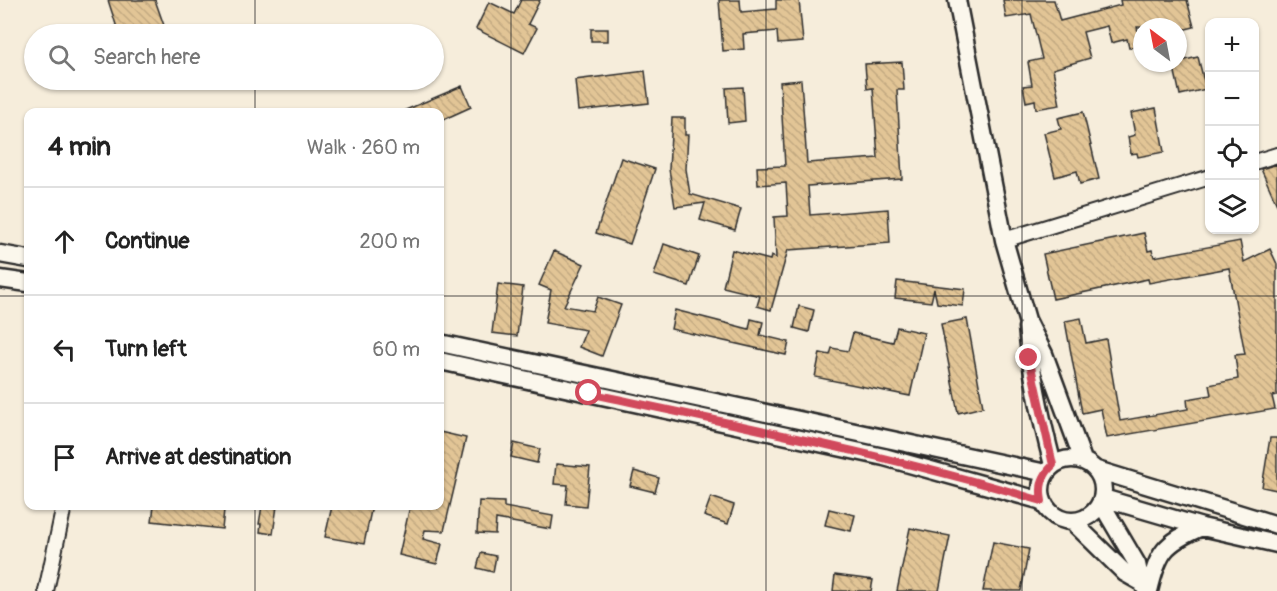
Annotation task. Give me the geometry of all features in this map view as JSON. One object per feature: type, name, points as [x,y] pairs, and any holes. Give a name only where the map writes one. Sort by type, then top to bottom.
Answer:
[{"type":"street","points":[[957,0],[1004,240],[1027,320],[1044,354],[1090,465],[1102,479],[1104,488],[1102,500],[1090,516],[1073,522]]},
{"type":"street","points":[[1259,160],[1277,154]]},
{"type":"street","points":[[1004,240],[1205,178]]},
{"type":"street","points":[[0,254],[24,258]]},
{"type":"street","points":[[0,279],[24,282]]},
{"type":"street","points":[[1027,320],[1029,358],[1049,469],[1041,486],[1042,501]]},
{"type":"street","points":[[444,344],[1049,469],[1071,458],[1277,525]]},
{"type":"street","points":[[444,362],[884,457],[1042,501],[1054,516],[1073,522],[1125,573],[1145,588]]},
{"type":"street","points":[[1102,500],[1202,527],[1277,544]]},
{"type":"street","points":[[1102,500],[1137,564],[1145,588]]},
{"type":"street","points":[[46,591],[63,510]]},
{"type":"street","points":[[1145,588],[1161,553],[1182,535],[1202,527]]},
{"type":"building","points":[[108,0],[155,0],[163,24],[116,24]]},
{"type":"building","points":[[521,0],[540,0],[528,24],[537,28],[524,53],[476,29],[489,2],[514,14]]},
{"type":"building","points":[[719,0],[740,0],[741,12],[776,9],[776,0],[799,0],[803,42],[778,44],[777,31],[743,34],[744,49],[723,51]]},
{"type":"building","points":[[1003,0],[1054,0],[1060,21],[1121,5],[1120,0],[1187,0],[1194,27],[1187,29],[1187,18],[1133,18],[1133,47],[1129,48],[1127,39],[1111,43],[1107,26],[1083,32],[1090,58],[1053,69],[1060,105],[1036,109],[1035,100],[1026,102],[1023,86],[1032,85],[1028,62],[1042,59],[1031,14],[1006,18]]},
{"type":"building","points":[[591,29],[608,29],[608,41],[591,41]]},
{"type":"building","points":[[1198,57],[1205,89],[1180,95],[1175,72],[1187,72],[1187,60]]},
{"type":"building","points":[[902,62],[904,90],[897,90],[902,179],[808,186],[810,215],[888,209],[890,243],[788,250],[771,310],[757,306],[760,296],[723,287],[732,250],[770,260],[771,256],[776,258],[774,217],[788,216],[786,183],[758,185],[757,167],[785,166],[780,82],[801,80],[807,163],[878,158],[873,88],[867,89],[865,64]]},
{"type":"building","points":[[645,71],[649,103],[578,111],[575,80]]},
{"type":"building","points":[[462,86],[471,107],[444,119],[444,108],[410,108]]},
{"type":"building","points":[[743,87],[745,121],[728,123],[726,88]]},
{"type":"building","points":[[1156,108],[1164,152],[1138,157],[1137,153],[1131,154],[1128,137],[1135,135],[1131,113]]},
{"type":"building","points":[[1083,112],[1099,179],[1080,184],[1077,171],[1055,177],[1044,133],[1061,129],[1058,118]]},
{"type":"building","points":[[672,118],[685,118],[685,135],[688,135],[686,169],[690,194],[741,209],[735,230],[700,220],[705,203],[675,207],[669,169]]},
{"type":"building","points":[[621,158],[655,169],[630,244],[596,233]]},
{"type":"building","points":[[1277,164],[1277,205],[1261,169]]},
{"type":"building","points":[[1144,233],[1148,251],[1152,250],[1154,257],[1240,241],[1244,262],[1270,249],[1277,264],[1277,395],[1272,396],[1275,409],[1107,438],[1101,409],[1082,413],[1065,321],[1081,318],[1086,343],[1106,339],[1120,421],[1188,409],[1187,399],[1211,395],[1209,385],[1238,379],[1235,355],[1245,354],[1229,268],[1149,283],[1148,279],[1053,299],[1043,254]]},
{"type":"building","points":[[664,244],[699,256],[689,286],[654,275]]},
{"type":"building","points":[[554,251],[584,264],[564,306],[593,311],[598,297],[621,305],[602,356],[579,347],[586,330],[545,323],[551,290],[539,285]]},
{"type":"building","points":[[897,281],[965,289],[963,306],[937,303],[934,289],[931,302],[895,298]]},
{"type":"building","points":[[498,284],[523,287],[517,336],[492,333]]},
{"type":"building","points":[[799,306],[814,310],[809,332],[794,328]]},
{"type":"building","points":[[675,310],[749,329],[751,319],[763,322],[760,335],[789,342],[786,355],[671,329]]},
{"type":"building","points":[[967,319],[983,407],[958,413],[941,324]]},
{"type":"building","points":[[897,327],[924,333],[910,396],[815,377],[820,353],[830,355],[832,348],[848,351],[853,333],[893,342]]},
{"type":"building","points":[[444,433],[466,438],[444,531],[425,530],[423,539],[442,544],[437,564],[399,555],[409,510],[444,510]]},
{"type":"building","points":[[1270,438],[1277,438],[1277,490],[1262,487]]},
{"type":"building","points":[[514,443],[540,449],[537,463],[511,457]]},
{"type":"building","points":[[556,464],[590,467],[586,506],[566,504],[568,485],[554,484]]},
{"type":"building","points":[[634,471],[659,478],[655,492],[630,486]]},
{"type":"building","points":[[711,497],[734,505],[728,524],[704,516]]},
{"type":"building","points":[[479,501],[504,502],[504,507],[553,516],[551,529],[496,519],[495,534],[477,533]]},
{"type":"building","points":[[829,509],[855,515],[851,531],[825,525]]},
{"type":"building","points":[[153,510],[224,510],[222,529],[152,521]]},
{"type":"building","points":[[261,510],[276,510],[273,534],[260,532],[261,524],[259,524]]},
{"type":"building","points":[[331,510],[371,510],[364,544],[325,537]]},
{"type":"building","points":[[910,528],[950,536],[939,591],[897,591]]},
{"type":"building","points":[[993,542],[1029,549],[1021,591],[983,591]]},
{"type":"building","points":[[481,553],[496,556],[493,572],[477,568]]},
{"type":"building","points":[[835,575],[873,580],[871,591],[833,591]]},
{"type":"route","points":[[589,393],[884,457],[1042,501],[1042,479],[1053,465],[1029,358]]}]
